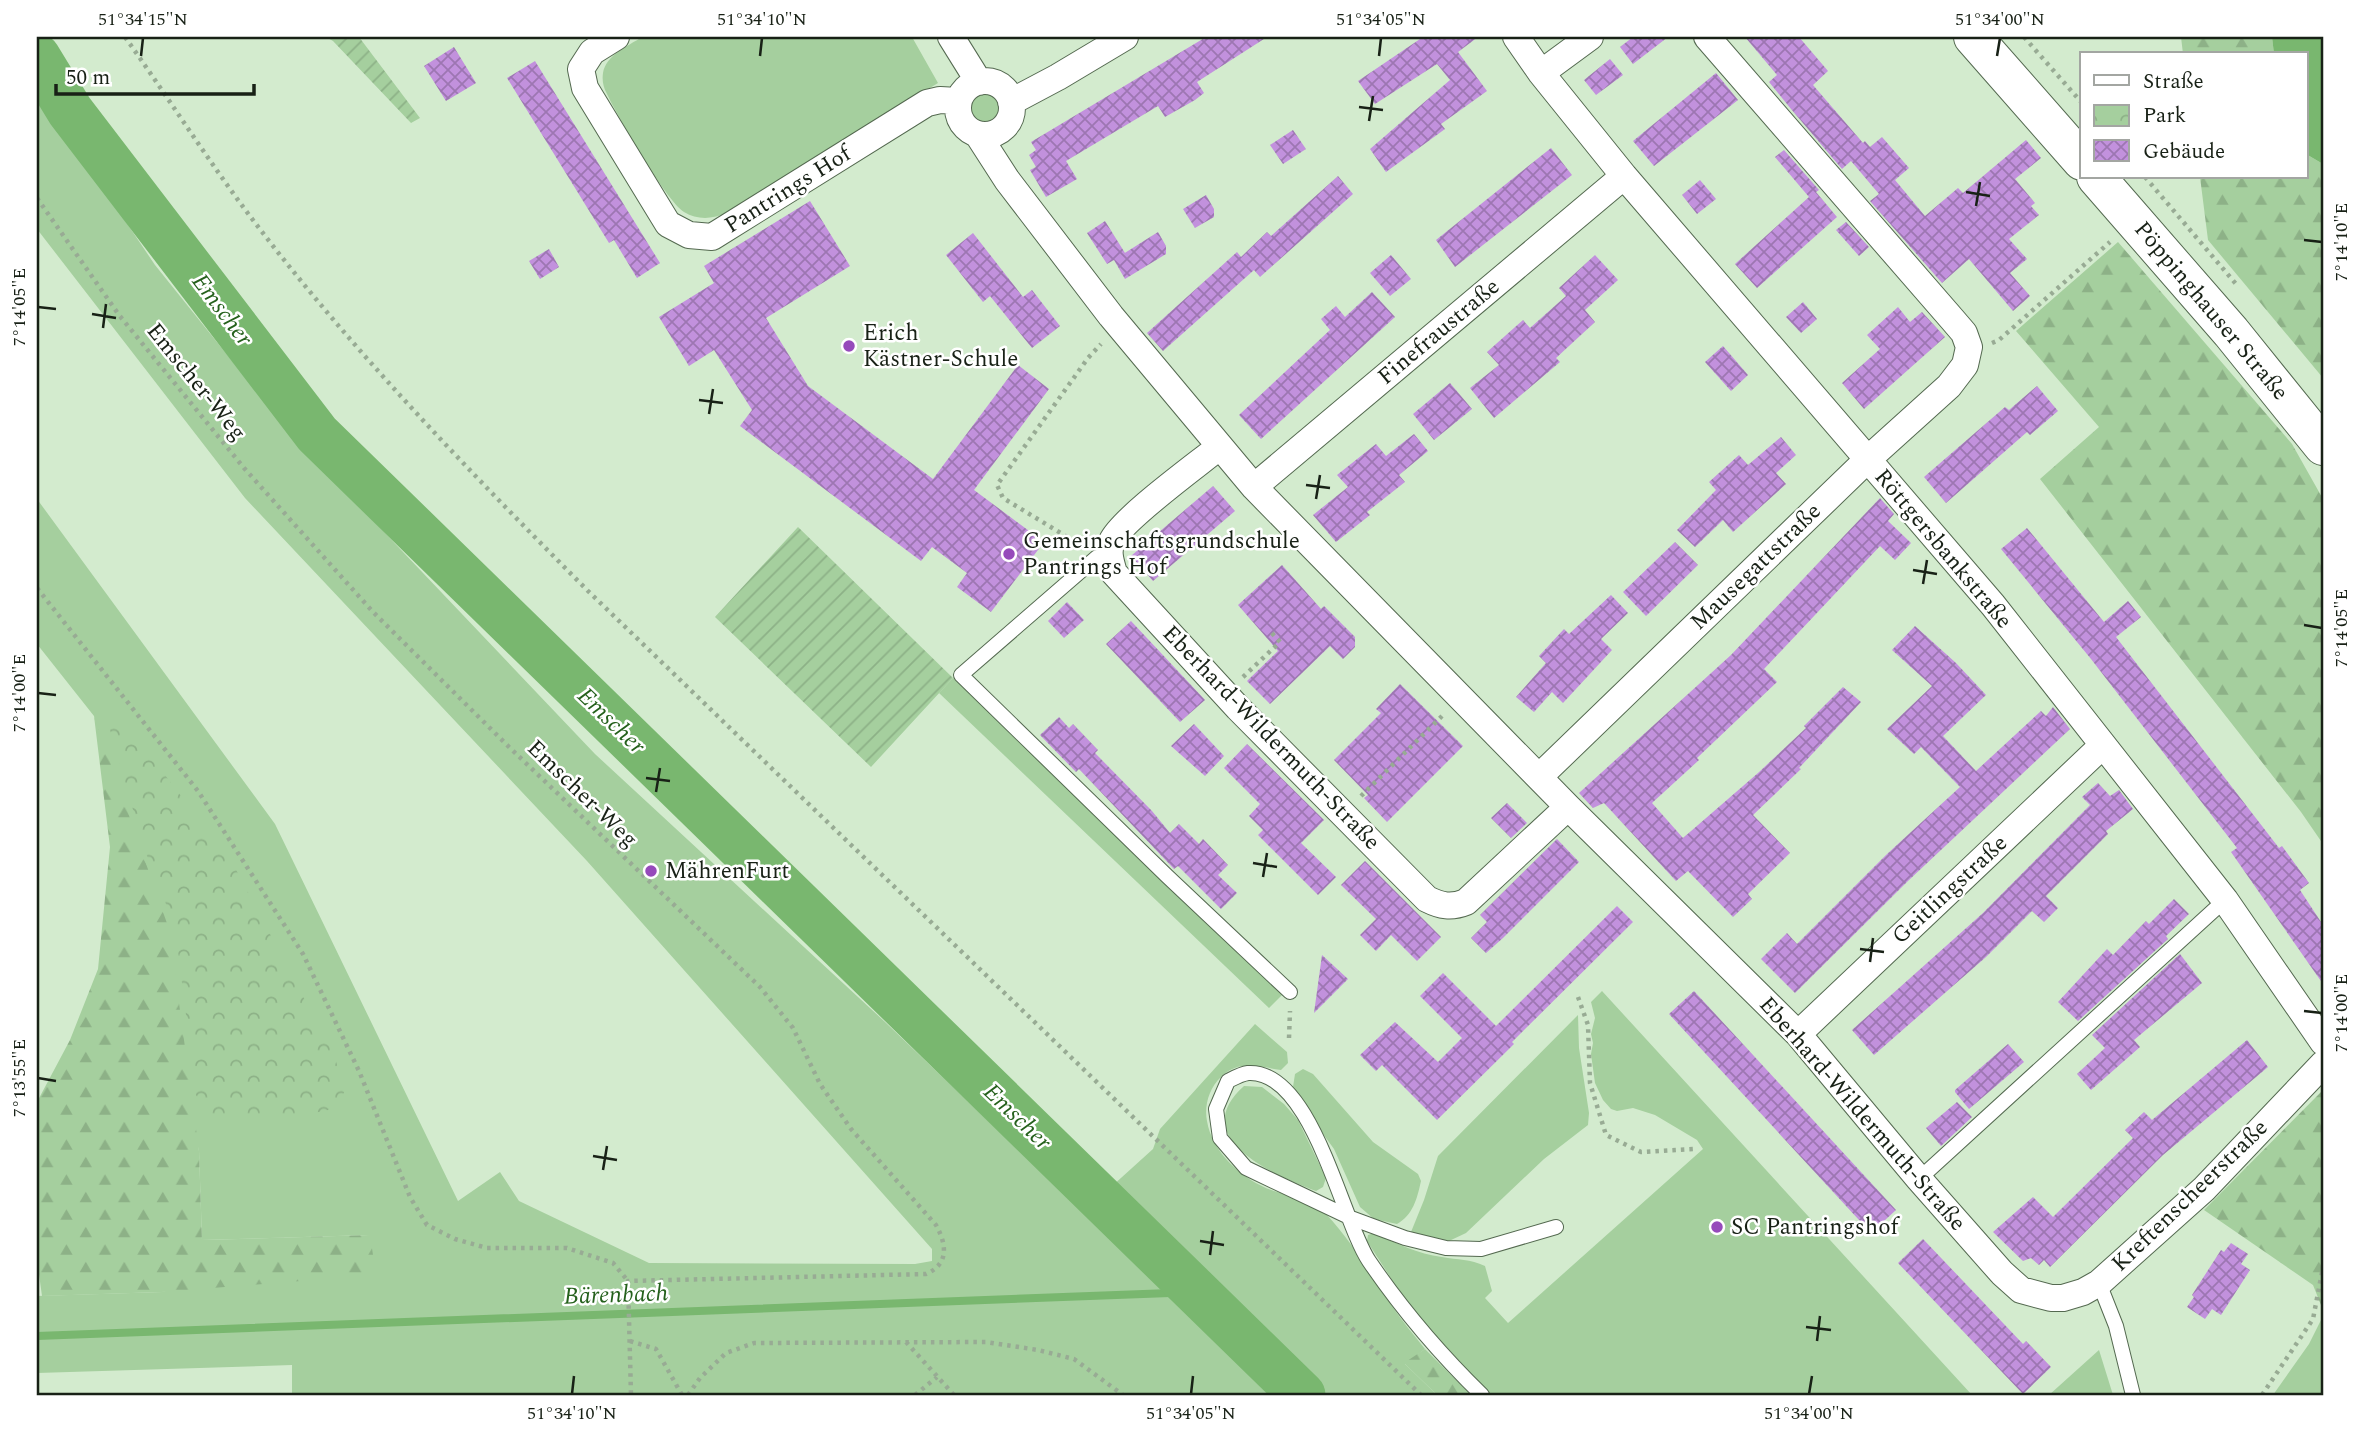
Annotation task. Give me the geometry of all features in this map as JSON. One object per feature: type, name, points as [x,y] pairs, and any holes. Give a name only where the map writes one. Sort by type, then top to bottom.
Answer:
[{"type":"main road","points":[[1973,37],[2080,159]]},
{"type":"main road","name":"Pöppinghauser Straße","points":[[2097,178],[2231,332],[2323,446]]},
{"type":"street","name":"Pantrings Hof","points":[[616,37],[592,52],[581,69],[585,88],[668,224],[689,235],[712,237],[927,103],[940,100],[958,102]]},
{"type":"street","points":[[951,37],[979,82]]},
{"type":"street","points":[[1011,102],[1125,37]]},
{"type":"street","name":"Röttgersbankstraße","points":[[1516,37],[1541,73],[1624,176],[1993,605],[2225,900],[2323,1042]]},
{"type":"street","points":[[1541,73],[1590,37]]},
{"type":"street","points":[[1707,37],[1952,318],[1964,333],[1969,347],[1968,355]]},
{"type":"street","points":[[989,81],[999,85],[1007,92],[1011,102],[1011,116],[1004,128],[992,134],[978,135],[966,128],[959,116],[958,102],[966,89],[979,82],[989,81]]},
{"type":"street","name":"Eberhard-Wildermuth-Straße","points":[[978,135],[1007,180],[1111,316],[1254,487],[1568,807],[1798,1034],[1919,1179],[2002,1273],[2021,1290],[2040,1296]]},
{"type":"street","name":"Finefraustraße","points":[[1254,487],[1624,176]]},
{"type":"street","name":"Mausegattstraße","points":[[1539,777],[1867,460],[1949,386],[1965,365],[1968,355]]},
{"type":"street","points":[[1109,557],[1112,541],[1125,525],[1219,447]]},
{"type":"street","name":"Eberhard-Wildermuth-Straße","points":[[1109,557],[1114,573],[1225,694],[1427,899],[1447,906],[1466,902],[1568,807]]},
{"type":"street","name":"Geitlingstraße","points":[[1798,1034],[2102,746]]},
{"type":"street","name":"Kreftenscheerstraße","points":[[2040,1296],[2063,1298],[2083,1292],[2099,1283],[2204,1189],[2323,1064]]},
{"type":"lane","points":[[1109,557],[1097,557],[961,675],[1290,992]]},
{"type":"lane","points":[[1919,1179],[2225,900]]},
{"type":"lane","points":[[1482,1395],[1412,1316],[1367,1259],[1350,1218],[1323,1151],[1290,1093],[1264,1075],[1246,1073],[1228,1081],[1216,1110],[1220,1138],[1246,1168],[1350,1218],[1405,1238],[1446,1248],[1481,1249],[1556,1227]]},
{"type":"lane","points":[[2099,1283],[2116,1326],[2133,1395]]},
{"type":"path","points":[[125,37],[259,228],[380,373],[460,461],[588,591],[1421,1395]]},
{"type":"path","points":[[2024,37],[2080,101]]},
{"type":"path","name":"Emscher-Weg","points":[[37,198],[119,315],[244,468],[373,612],[509,747],[760,987],[793,1028],[820,1084],[851,1129],[936,1225],[945,1245],[942,1262],[926,1275],[628,1281]]},
{"type":"path","points":[[1968,355],[1999,340],[2134,221]]},
{"type":"path","points":[[1073,539],[1003,498],[997,485],[1088,358]]},
{"type":"path","points":[[37,589],[198,791],[303,954],[359,1071],[410,1197],[427,1225],[455,1239],[487,1248],[567,1248],[612,1263],[628,1281],[631,1395]]},
{"type":"path","points":[[1225,694],[1280,642],[1271,632]]},
{"type":"path","points":[[1343,814],[1461,697]]},
{"type":"path","points":[[1289,1038],[1290,992]]},
{"type":"path","points":[[1578,997],[1588,1025],[1590,1083],[1606,1135],[1640,1152],[1693,1149]]},
{"type":"path","points":[[2262,1395],[2313,1319],[2323,1268]]},
{"type":"path","points":[[630,1341],[656,1349],[682,1395]]},
{"type":"path","points":[[906,1342],[954,1395]]},
{"type":"path","points":[[688,1395],[700,1378],[726,1353],[754,1343],[906,1342],[986,1342],[1038,1350],[1074,1359],[1123,1395]]},
{"type":"path","points":[[915,1395],[937,1377]]},
{"type":"green space","points":[[326,37],[359,37],[420,118],[411,123],[333,41]]},
{"type":"green space","points":[[642,37],[912,37],[938,83],[725,214],[709,218],[699,217],[684,212],[665,191],[631,138],[604,86],[603,73],[608,61]]},
{"type":"green space","points":[[2181,37],[2272,37],[2274,52],[2183,52]]},
{"type":"green space","points":[[37,90],[155,265],[289,432],[595,754],[884,1021],[1156,1282],[1269,1395],[292,1395],[292,1365],[37,1373],[37,1296],[162,1292],[370,1235],[202,1240],[199,1151],[94,716],[37,644],[37,499],[275,824],[458,1201],[500,1172],[519,1201],[649,1263],[915,1264],[932,1261],[932,1249],[587,861],[245,498],[37,229]]},
{"type":"green space","points":[[985,92],[996,97],[1001,108],[996,119],[985,124],[974,119],[969,108],[974,97]]},
{"type":"green space","points":[[2308,155],[2323,164],[2323,378],[2208,240],[2200,178],[2308,178]]},
{"type":"green space","points":[[2118,242],[2292,444],[2323,499],[2323,844],[2301,812],[2040,479],[2099,427],[2016,331]]},
{"type":"green space","points":[[798,527],[953,678],[871,767],[715,617]]},
{"type":"green space","points":[[953,678],[1283,994],[1269,1008],[939,693]]},
{"type":"green space","points":[[102,702],[165,775],[233,864],[335,1057],[344,1093],[328,1110],[281,1120],[211,1118],[196,1095],[175,927],[144,848]]},
{"type":"green space","points":[[94,716],[169,929],[199,1151],[202,1240],[370,1235],[376,1275],[162,1292],[42,1296],[37,1260],[37,1102],[70,1040],[98,969],[110,847]]},
{"type":"green space","name":"SC Pantringshof","points":[[1602,991],[1972,1395],[1491,1395],[1410,1308],[1367,1241],[1368,1235],[1374,1233],[1433,1256],[1485,1266],[1492,1291],[1485,1298],[1508,1323],[1703,1149],[1697,1140],[1655,1115],[1633,1108],[1617,1111],[1611,1109],[1603,1100],[1595,1083],[1591,1054],[1591,1034],[1595,1018],[1591,1002]]},
{"type":"green space","points":[[1578,1015],[1588,1125],[1544,1159],[1466,1233],[1449,1241],[1411,1232],[1438,1156]]},
{"type":"green space","points":[[1255,1024],[1287,1052],[1288,1063],[1281,1070],[1242,1066],[1228,1071],[1217,1081],[1208,1098],[1206,1109],[1210,1133],[1215,1144],[1231,1164],[1252,1180],[1274,1191],[1309,1202],[1327,1215],[1425,1349],[1405,1364],[1437,1395],[1326,1395],[1111,1187],[1153,1149],[1160,1129]]},
{"type":"green space","points":[[1303,1069],[1313,1074],[1373,1142],[1418,1174],[1421,1181],[1414,1206],[1397,1224],[1374,1219],[1360,1207],[1334,1149],[1305,1109],[1293,1087],[1295,1074]]},
{"type":"green space","points":[[1244,1086],[1262,1087],[1284,1104],[1298,1120],[1326,1178],[1323,1187],[1316,1191],[1260,1165],[1230,1138],[1225,1123],[1229,1105]]},
{"type":"green space","points":[[2323,1090],[2323,1310],[2313,1285],[2204,1210]]},
{"type":"green space","points":[[2323,1316],[2323,1395],[2273,1395],[2309,1344]]},
{"type":"green space","points":[[1425,1349],[1471,1395],[1437,1395],[1404,1363]]},
{"type":"green space","points":[[2099,1350],[2113,1395],[2049,1395]]},
{"type":"shaded area","points":[[2272,37],[2323,37],[2323,164],[2308,155],[2308,52],[2274,52]]},
{"type":"building","points":[[1206,37],[1267,37],[1197,82],[1204,93],[1195,100],[1165,117],[1158,106],[1066,161],[1077,179],[1046,197],[1030,170],[1036,167],[1029,155],[1036,150],[1031,142]]},
{"type":"building","points":[[1423,37],[1478,37],[1458,52],[1487,91],[1441,124],[1445,129],[1386,172],[1370,149],[1450,80],[1437,64],[1375,104],[1358,81]]},
{"type":"building","points":[[1633,37],[1668,37],[1633,64],[1620,47]]},
{"type":"building","points":[[1745,37],[1799,37],[1828,71],[1813,85],[1863,143],[1865,141],[1870,147],[1882,137],[1909,168],[1895,180],[1925,216],[1958,188],[1963,193],[2026,140],[2041,158],[2015,179],[2035,203],[2031,206],[2039,215],[2009,239],[2027,259],[2010,273],[2030,296],[2013,311],[1969,259],[1942,283],[1870,201],[1879,194],[1851,161],[1842,169],[1769,82],[1777,75]]},
{"type":"building","points":[[454,47],[476,83],[446,101],[424,66]]},
{"type":"building","points":[[1610,59],[1623,75],[1596,95],[1584,80]]},
{"type":"building","points":[[535,61],[660,263],[637,278],[614,240],[609,243],[507,78]]},
{"type":"building","points":[[1716,73],[1738,100],[1654,166],[1633,141]]},
{"type":"building","points":[[1293,130],[1306,149],[1283,164],[1270,145]]},
{"type":"building","points":[[1551,148],[1572,175],[1455,267],[1436,240]]},
{"type":"building","points":[[1784,150],[1819,190],[1816,192],[1837,217],[1757,288],[1735,264],[1809,197],[1775,157]]},
{"type":"building","points":[[1338,176],[1353,194],[1260,277],[1254,270],[1163,351],[1147,333],[1237,252],[1241,257],[1267,232],[1271,236]]},
{"type":"building","points":[[1700,180],[1716,199],[1697,214],[1682,195]]},
{"type":"building","points":[[1206,195],[1214,209],[1214,217],[1195,228],[1183,209]]},
{"type":"building","points":[[810,201],[850,266],[766,318],[808,386],[933,479],[1018,365],[1049,389],[974,490],[1044,542],[991,612],[957,587],[967,573],[932,547],[921,561],[740,426],[752,410],[714,350],[689,366],[659,317],[714,283],[704,266]]},
{"type":"building","points":[[1105,221],[1125,253],[1158,232],[1166,246],[1166,254],[1125,279],[1114,260],[1107,264],[1087,233]]},
{"type":"building","points":[[1846,222],[1869,247],[1859,256],[1836,230]]},
{"type":"building","points":[[973,233],[1023,297],[1032,290],[1060,326],[1032,348],[990,296],[983,302],[946,255]]},
{"type":"building","points":[[549,249],[559,267],[540,279],[529,261]]},
{"type":"building","points":[[1391,255],[1411,279],[1390,296],[1370,273]]},
{"type":"building","points":[[1595,255],[1618,280],[1585,310],[1595,322],[1556,358],[1560,362],[1494,418],[1470,388],[1499,365],[1487,352],[1523,320],[1530,328],[1566,296],[1559,288]]},
{"type":"building","points":[[1372,292],[1395,317],[1261,439],[1239,415],[1330,330],[1321,319],[1336,306],[1345,317]]},
{"type":"building","points":[[1803,302],[1817,319],[1801,333],[1786,317]]},
{"type":"building","points":[[1898,307],[1910,322],[1922,312],[1945,337],[1864,409],[1842,383],[1880,349],[1867,335]]},
{"type":"building","points":[[1723,346],[1748,375],[1731,391],[1705,362]]},
{"type":"building","points":[[1450,383],[1472,409],[1434,440],[1413,414]]},
{"type":"building","points":[[2037,386],[2058,411],[2030,435],[2027,432],[1946,503],[1924,477],[2005,407],[2009,410]]},
{"type":"building","points":[[1414,434],[1428,451],[1399,475],[1405,482],[1367,512],[1370,515],[1336,542],[1313,515],[1348,487],[1337,475],[1376,444],[1386,456]]},
{"type":"building","points":[[1781,437],[1796,455],[1776,473],[1786,484],[1733,532],[1723,520],[1695,547],[1677,530],[1716,490],[1709,482],[1739,455],[1748,465]]},
{"type":"building","points":[[1213,486],[1235,511],[1153,581],[1131,556]]},
{"type":"building","points":[[1880,498],[1894,514],[1888,521],[1911,543],[1895,560],[1880,546],[1764,669],[1777,682],[1652,803],[1683,838],[1806,728],[1804,726],[1843,687],[1861,702],[1799,768],[1801,769],[1753,815],[1790,853],[1748,894],[1752,899],[1733,917],[1688,871],[1676,881],[1604,803],[1593,808],[1579,793],[1731,655]]},
{"type":"building","points":[[2027,528],[2104,622],[2128,601],[2141,617],[2116,637],[2309,883],[2300,890],[2323,925],[2323,984],[2231,852],[2237,848],[2091,659],[2001,549]]},
{"type":"building","points":[[1675,542],[1698,565],[1646,616],[1623,592]]},
{"type":"building","points":[[1282,565],[1321,609],[1324,606],[1355,637],[1355,647],[1343,659],[1330,646],[1270,704],[1247,681],[1278,651],[1238,605]]},
{"type":"building","points":[[1611,595],[1628,613],[1601,639],[1612,650],[1563,703],[1552,692],[1534,712],[1516,697],[1546,663],[1539,656],[1564,629],[1569,634]]},
{"type":"building","points":[[1067,602],[1084,620],[1064,638],[1048,621]]},
{"type":"building","points":[[1131,621],[1205,700],[1180,722],[1106,644]]},
{"type":"building","points":[[1915,626],[1986,695],[1943,736],[1976,771],[2041,711],[2046,716],[2053,707],[2070,729],[1909,880],[1795,993],[1761,959],[1787,933],[1797,944],[1886,855],[1960,787],[1921,747],[1914,754],[1887,729],[1932,686],[1892,650]]},
{"type":"building","points":[[1400,684],[1463,746],[1387,822],[1364,798],[1368,795],[1334,760],[1381,713],[1376,709]]},
{"type":"building","points":[[1059,717],[1069,728],[1073,724],[1098,750],[1095,753],[1170,833],[1179,824],[1199,844],[1203,839],[1228,865],[1218,875],[1237,893],[1221,909],[1178,866],[1174,869],[1079,769],[1076,772],[1040,735]]},
{"type":"building","points":[[1194,724],[1224,756],[1205,776],[1171,746]]},
{"type":"building","points":[[1247,744],[1324,820],[1301,843],[1336,877],[1318,895],[1258,835],[1263,830],[1249,816],[1260,804],[1224,768]]},
{"type":"building","points":[[2098,783],[2110,796],[2119,790],[2133,809],[2106,831],[2108,834],[2046,896],[2058,908],[2044,922],[2032,911],[1986,957],[1874,1055],[1852,1030],[1983,913],[2090,805],[2082,797]]},
{"type":"building","points":[[1507,803],[1527,823],[1511,838],[1491,818]]},
{"type":"building","points":[[1557,839],[1579,862],[1486,953],[1471,938],[1487,922],[1480,915]]},
{"type":"building","points":[[1365,861],[1441,937],[1417,961],[1391,935],[1376,951],[1360,935],[1376,919],[1341,885]]},
{"type":"building","points":[[2174,899],[2189,914],[2166,936],[2168,939],[2078,1021],[2058,1002],[2107,949],[2113,955],[2146,921],[2149,924]]},
{"type":"building","points":[[1617,906],[1633,922],[1437,1120],[1382,1065],[1376,1071],[1360,1055],[1395,1022],[1438,1062],[1462,1038],[1420,996],[1443,973],[1496,1026]]},
{"type":"building","points":[[2180,954],[2202,983],[2134,1040],[2140,1047],[2091,1090],[2077,1074],[2105,1048],[2092,1035]]},
{"type":"building","points":[[1322,955],[1348,979],[1314,1013]]},
{"type":"building","points":[[1694,991],[1896,1210],[1871,1233],[1669,1014]]},
{"type":"building","points":[[2247,1040],[2268,1067],[2163,1155],[2050,1267],[2044,1260],[2039,1265],[2031,1258],[2023,1261],[1993,1232],[2033,1197],[2053,1217],[2133,1138],[2125,1130],[2144,1112],[2152,1120]]},
{"type":"building","points":[[2008,1044],[2024,1062],[1969,1109],[1955,1090]]},
{"type":"building","points":[[1957,1102],[1972,1117],[1941,1146],[1926,1128]]},
{"type":"building","points":[[1923,1239],[2023,1344],[2026,1341],[2051,1367],[2023,1394],[1898,1263]]},
{"type":"building","points":[[2231,1243],[2248,1254],[2241,1264],[2250,1270],[2221,1315],[2212,1309],[2205,1319],[2187,1307],[2221,1250],[2224,1252]]},
{"type":"waterway","name":"Emscher","points":[[37,57],[70,111],[317,434],[1302,1395]]},
{"type":"waterway","name":"Bärenbach","points":[[37,1336],[1197,1292]]},
{"type":"place","name":"Erich Kästner-Schule","points":[[849,346]]},
{"type":"place","name":"Gemeinschaftsgrundschule Pantrings Hof","points":[[1009,554]]},
{"type":"place","name":"MährenFurt","points":[[651,871]]},
{"type":"place","name":"SC Pantringshof","points":[[1717,1227]]}]
